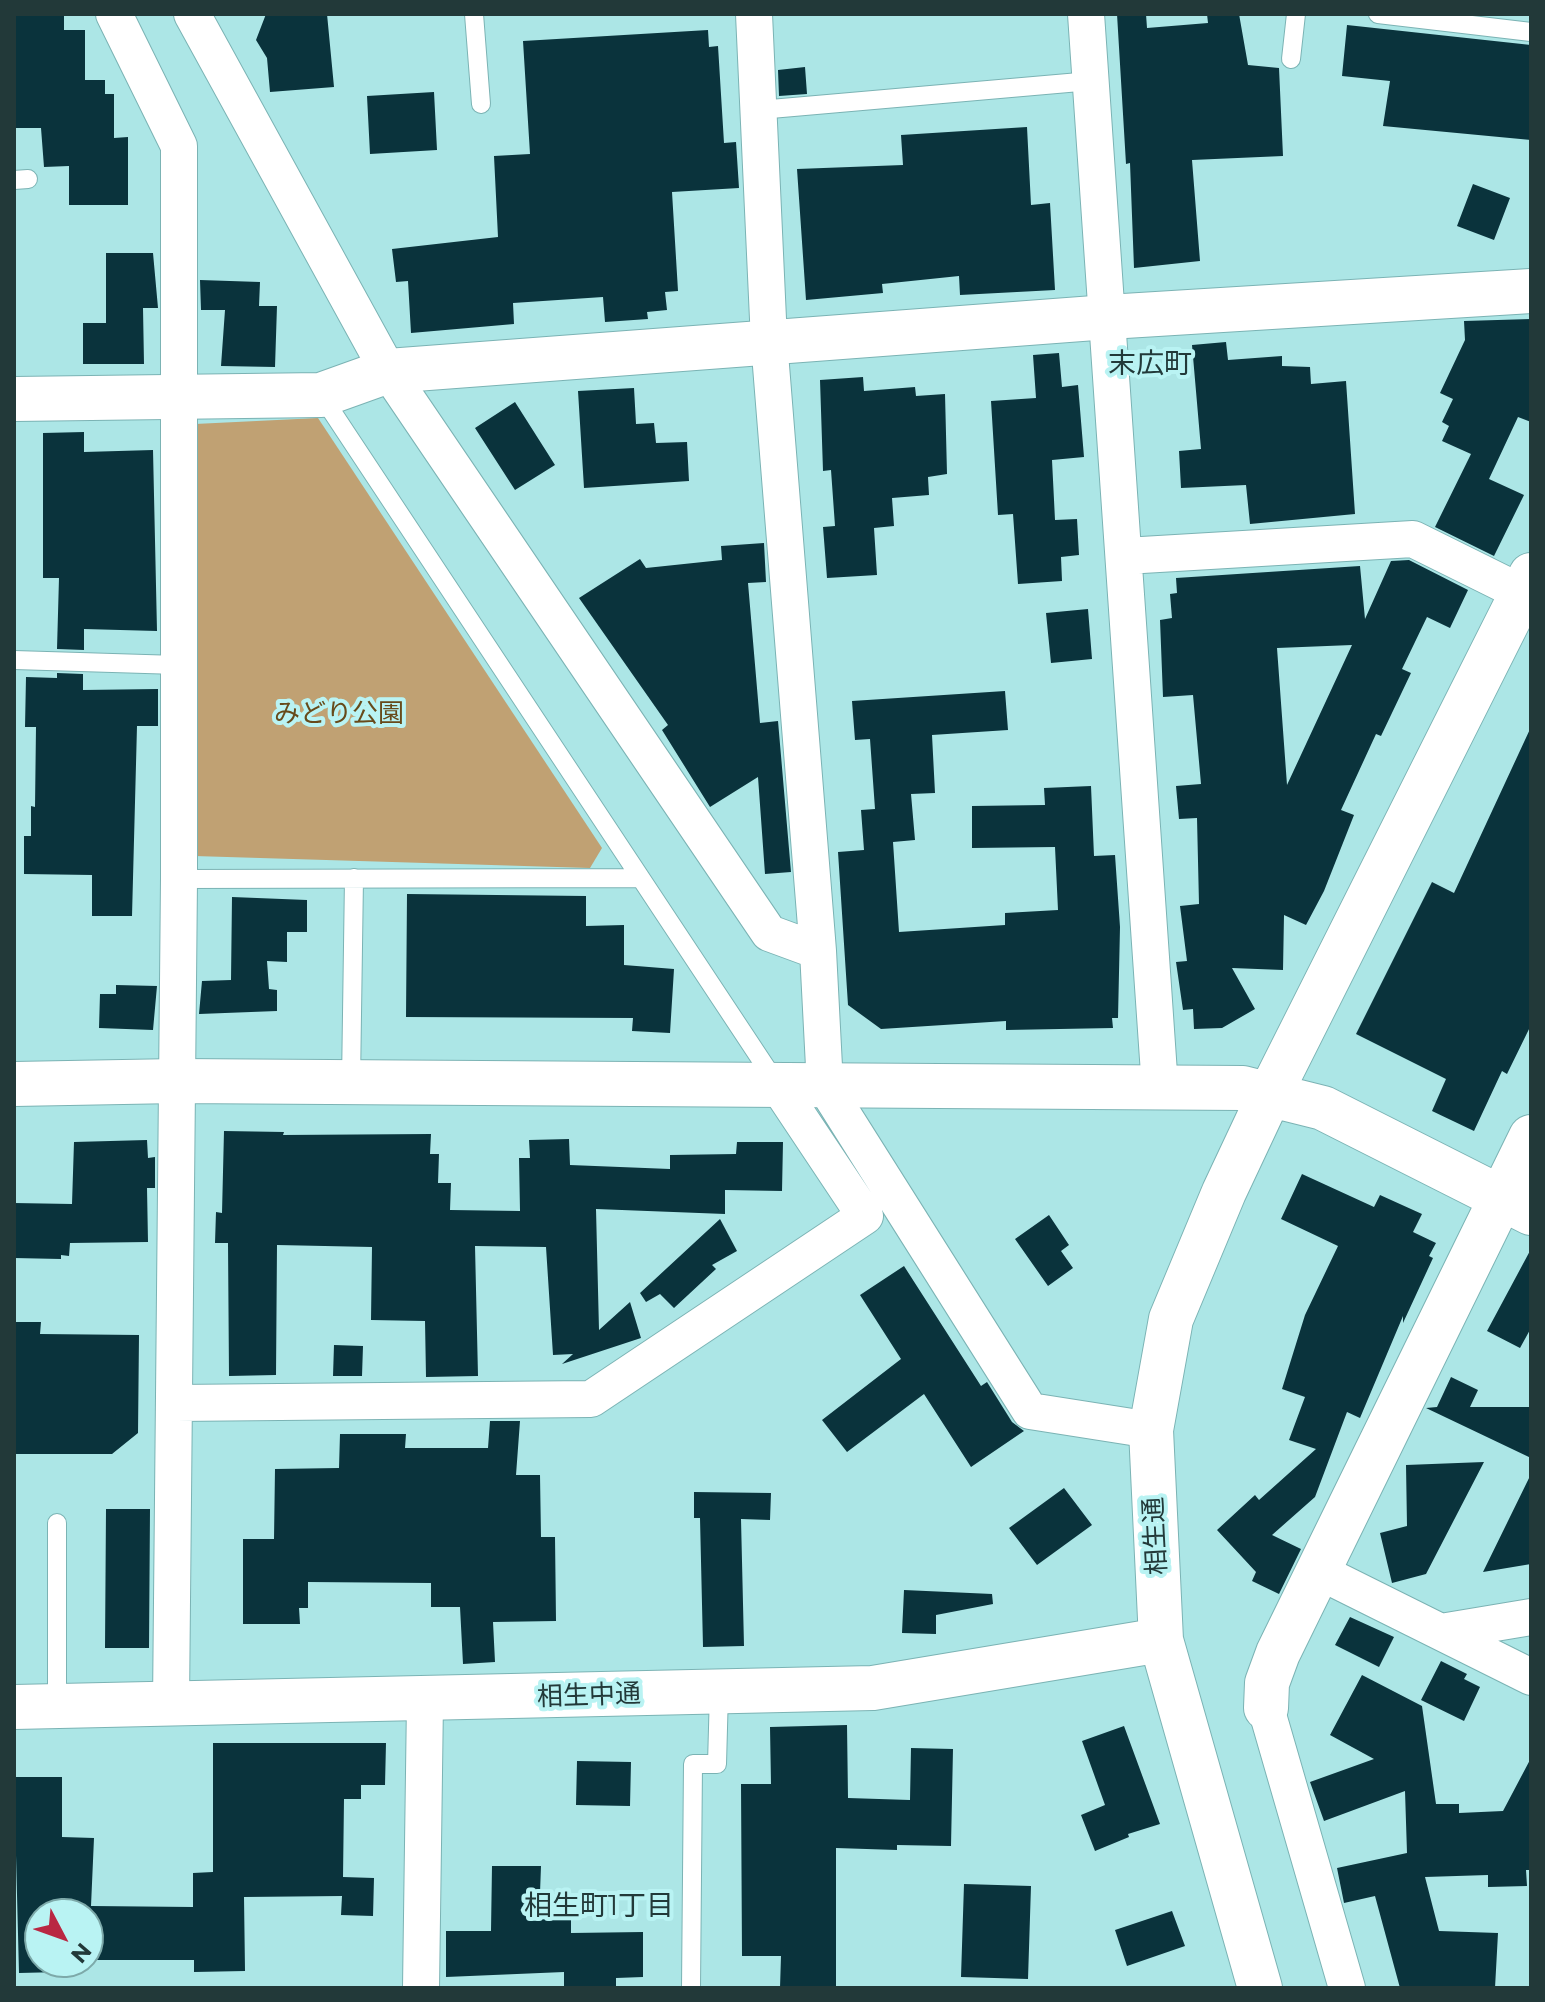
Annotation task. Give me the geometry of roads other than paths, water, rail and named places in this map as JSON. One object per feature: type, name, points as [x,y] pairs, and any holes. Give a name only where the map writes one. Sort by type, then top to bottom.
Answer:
[{"type":"street","points":[[114,14],[179,146],[179,879],[171,1704]]},
{"type":"street","points":[[192,14],[388,371],[769,933],[818,951]]},
{"type":"street","points":[[754,14],[769,341],[818,951],[825,1086],[1030,1411],[1151,1430]]},
{"type":"street","points":[[1086,14],[1160,1088]]},
{"type":"street","points":[[14,399],[178,394],[277,398],[321,395],[388,371],[1108,317],[1531,291]]},
{"type":"street","points":[[1125,556],[1413,539],[1527,584]]},
{"type":"street","name":"相生通","points":[[1260,1988],[1161,1640],[1151,1430],[1171,1319],[1224,1192],[1271,1092],[1527,584]]},
{"type":"street","points":[[14,1084],[177,1081],[1243,1088],[1271,1092],[1323,1108],[1516,1205]]},
{"type":"street","points":[[176,1403],[591,1399],[865,1216],[779,1087]]},
{"type":"street","points":[[1347,1988],[1266,1708],[1267,1683],[1318,1571],[1516,1205],[1531,1137]]},
{"type":"street","points":[[1318,1571],[1531,1677]]},
{"type":"street","points":[[1441,1632],[1531,1617]]},
{"type":"street","name":"相生中通","points":[[14,1707],[425,1701],[873,1688],[1161,1640]]},
{"type":"street","points":[[421,1988],[425,1701]]},
{"type":"lane","points":[[474,14],[481,104]]},
{"type":"lane","points":[[1291,59],[1296,14]]},
{"type":"lane","points":[[1378,14],[1531,32]]},
{"type":"lane","points":[[759,110],[1091,81]]},
{"type":"lane","points":[[321,395],[779,1087]]},
{"type":"lane","points":[[14,660],[178,665]]},
{"type":"lane","points":[[351,1082],[354,878]]},
{"type":"lane","points":[[179,879],[639,878]]},
{"type":"lane","points":[[57,1523],[57,1706]]},
{"type":"lane","points":[[691,1988],[693,1764],[717,1764],[719,1692]]},
{"type":"district","name":"末広町","points":[[1150,365]]},
{"type":"district","name":"相生町1丁目","points":[[599,1907]]},
{"type":"park label","name":"みどり公園","points":[[339,714]]}]
